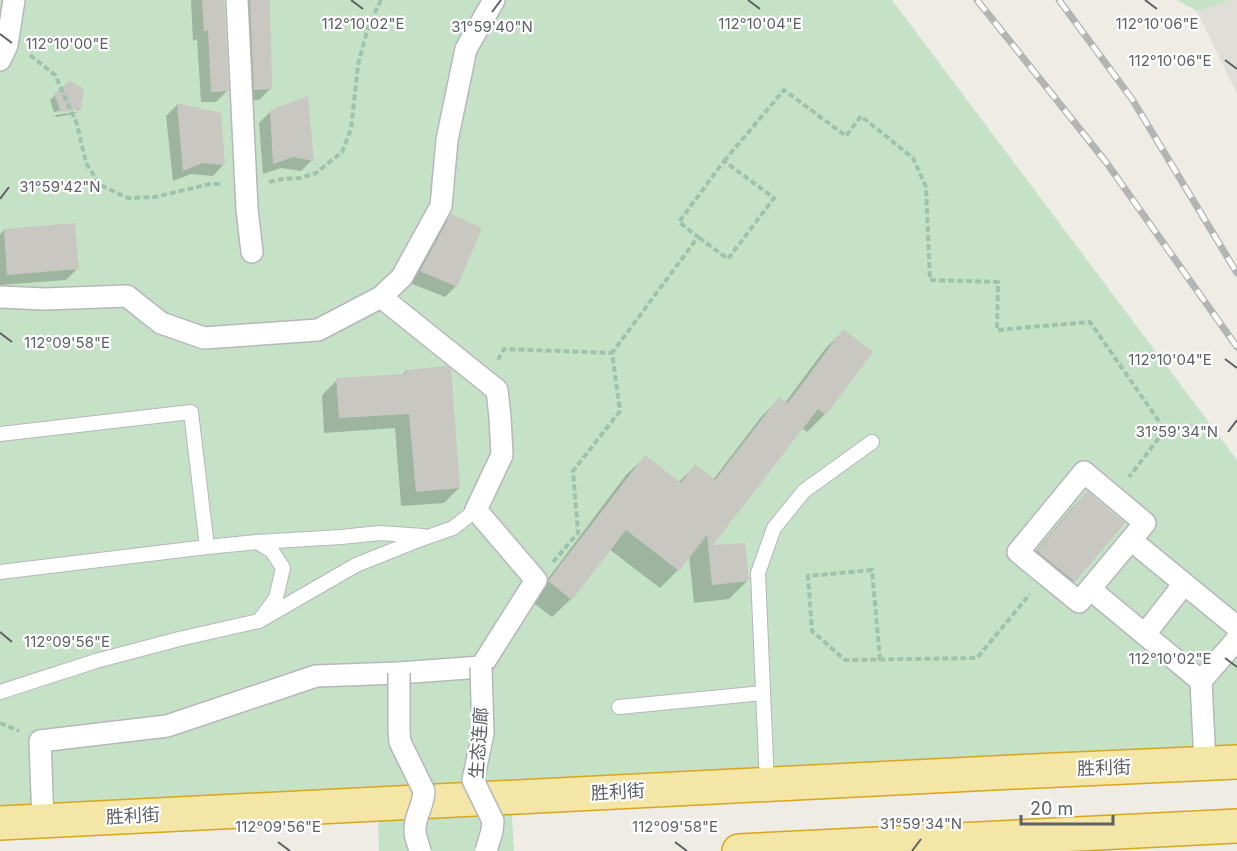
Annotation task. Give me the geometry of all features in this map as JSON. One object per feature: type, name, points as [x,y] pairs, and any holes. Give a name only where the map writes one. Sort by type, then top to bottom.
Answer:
[{"type":"highway","name":"胜利街","points":[[0,823],[1237,762]]},
{"type":"highway","points":[[739,851],[1237,825]]},
{"type":"street","points":[[4,53],[14,0]]},
{"type":"street","points":[[237,0],[246,187],[252,252]]},
{"type":"street","points":[[0,297],[45,299],[127,296],[161,323],[204,338],[318,330],[381,297],[402,277],[441,206],[447,140],[466,49],[494,0]]},
{"type":"street","points":[[43,821],[40,741],[167,726],[316,676],[481,667],[536,580],[476,510],[502,455],[497,390],[381,297]]},
{"type":"street","points":[[1084,472],[1145,523],[1131,540],[1079,603],[1018,552],[1084,472]]},
{"type":"street","points":[[1131,540],[1237,627]]},
{"type":"street","points":[[1144,634],[1184,584]]},
{"type":"street","points":[[1090,589],[1201,681]]},
{"type":"street","points":[[1205,763],[1201,681],[1237,639]]},
{"type":"street","name":"生态连廊","points":[[481,667],[483,734],[473,780],[493,821],[486,851]]},
{"type":"street","points":[[399,673],[400,742],[424,791],[414,834],[420,851]]},
{"type":"lane","points":[[0,434],[191,412],[207,547]]},
{"type":"lane","points":[[767,784],[759,573],[774,528],[804,491],[872,442]]},
{"type":"lane","points":[[0,692],[96,661],[259,621],[356,565],[453,528],[476,510]]},
{"type":"lane","points":[[0,572],[257,542],[380,533],[429,536]]},
{"type":"lane","points":[[257,542],[272,551],[283,568],[276,598],[259,621]]},
{"type":"lane","points":[[619,708],[763,693]]},
{"type":"path","points":[[4,53],[33,57],[56,75],[76,124],[86,163],[100,185],[128,198],[155,197],[210,184],[246,187],[282,179],[301,178],[316,173],[342,152],[351,129],[358,65],[368,27],[381,0]]},
{"type":"path","points":[[724,161],[774,198],[728,259],[679,222],[724,161],[784,90],[846,136],[861,116],[913,158],[926,188],[930,280],[998,282],[997,330],[1089,322],[1165,430],[1114,496]]},
{"type":"path","points":[[536,580],[578,533],[573,471],[620,411],[612,353],[698,237]]},
{"type":"path","points":[[485,381],[504,349],[612,353]]},
{"type":"path","points":[[880,660],[872,570],[808,576],[812,631],[845,660],[880,660],[977,658],[1046,575]]},
{"type":"shaded area","points":[[1237,0],[1237,94],[1197,11]]},
{"type":"green space","points":[[0,0],[892,0],[1237,460],[1237,762],[511,798],[514,851],[379,851],[378,804],[0,823]]},
{"type":"green space","points":[[1177,0],[1231,0],[1197,11]]},
{"type":"building","points":[[202,0],[224,0],[229,91],[211,92],[208,30],[204,32]]},
{"type":"building","points":[[250,0],[270,0],[272,89],[254,90]]},
{"type":"building","points":[[69,81],[84,89],[81,109],[61,112],[54,94]]},
{"type":"building","points":[[308,96],[314,161],[293,157],[273,164],[270,110]]},
{"type":"building","points":[[177,103],[221,113],[225,165],[203,163],[183,171]]},
{"type":"building","points":[[451,214],[482,228],[457,287],[420,271]]},
{"type":"building","points":[[75,223],[79,269],[7,275],[4,229]]},
{"type":"building","points":[[843,329],[873,352],[826,415],[818,409],[713,545],[745,543],[749,581],[712,585],[707,535],[679,571],[626,530],[572,600],[548,581],[645,455],[681,483],[695,464],[715,480],[779,397],[788,403]]},
{"type":"building","points":[[447,366],[451,369],[460,488],[416,492],[409,414],[339,418],[336,378],[406,374],[406,370]]},
{"type":"building","points":[[1087,491],[1125,523],[1075,582],[1037,551]]},
{"type":"railway","points":[[977,0],[1106,162],[1237,347]]},
{"type":"railway","points":[[1059,0],[1132,99],[1237,273]]}]
